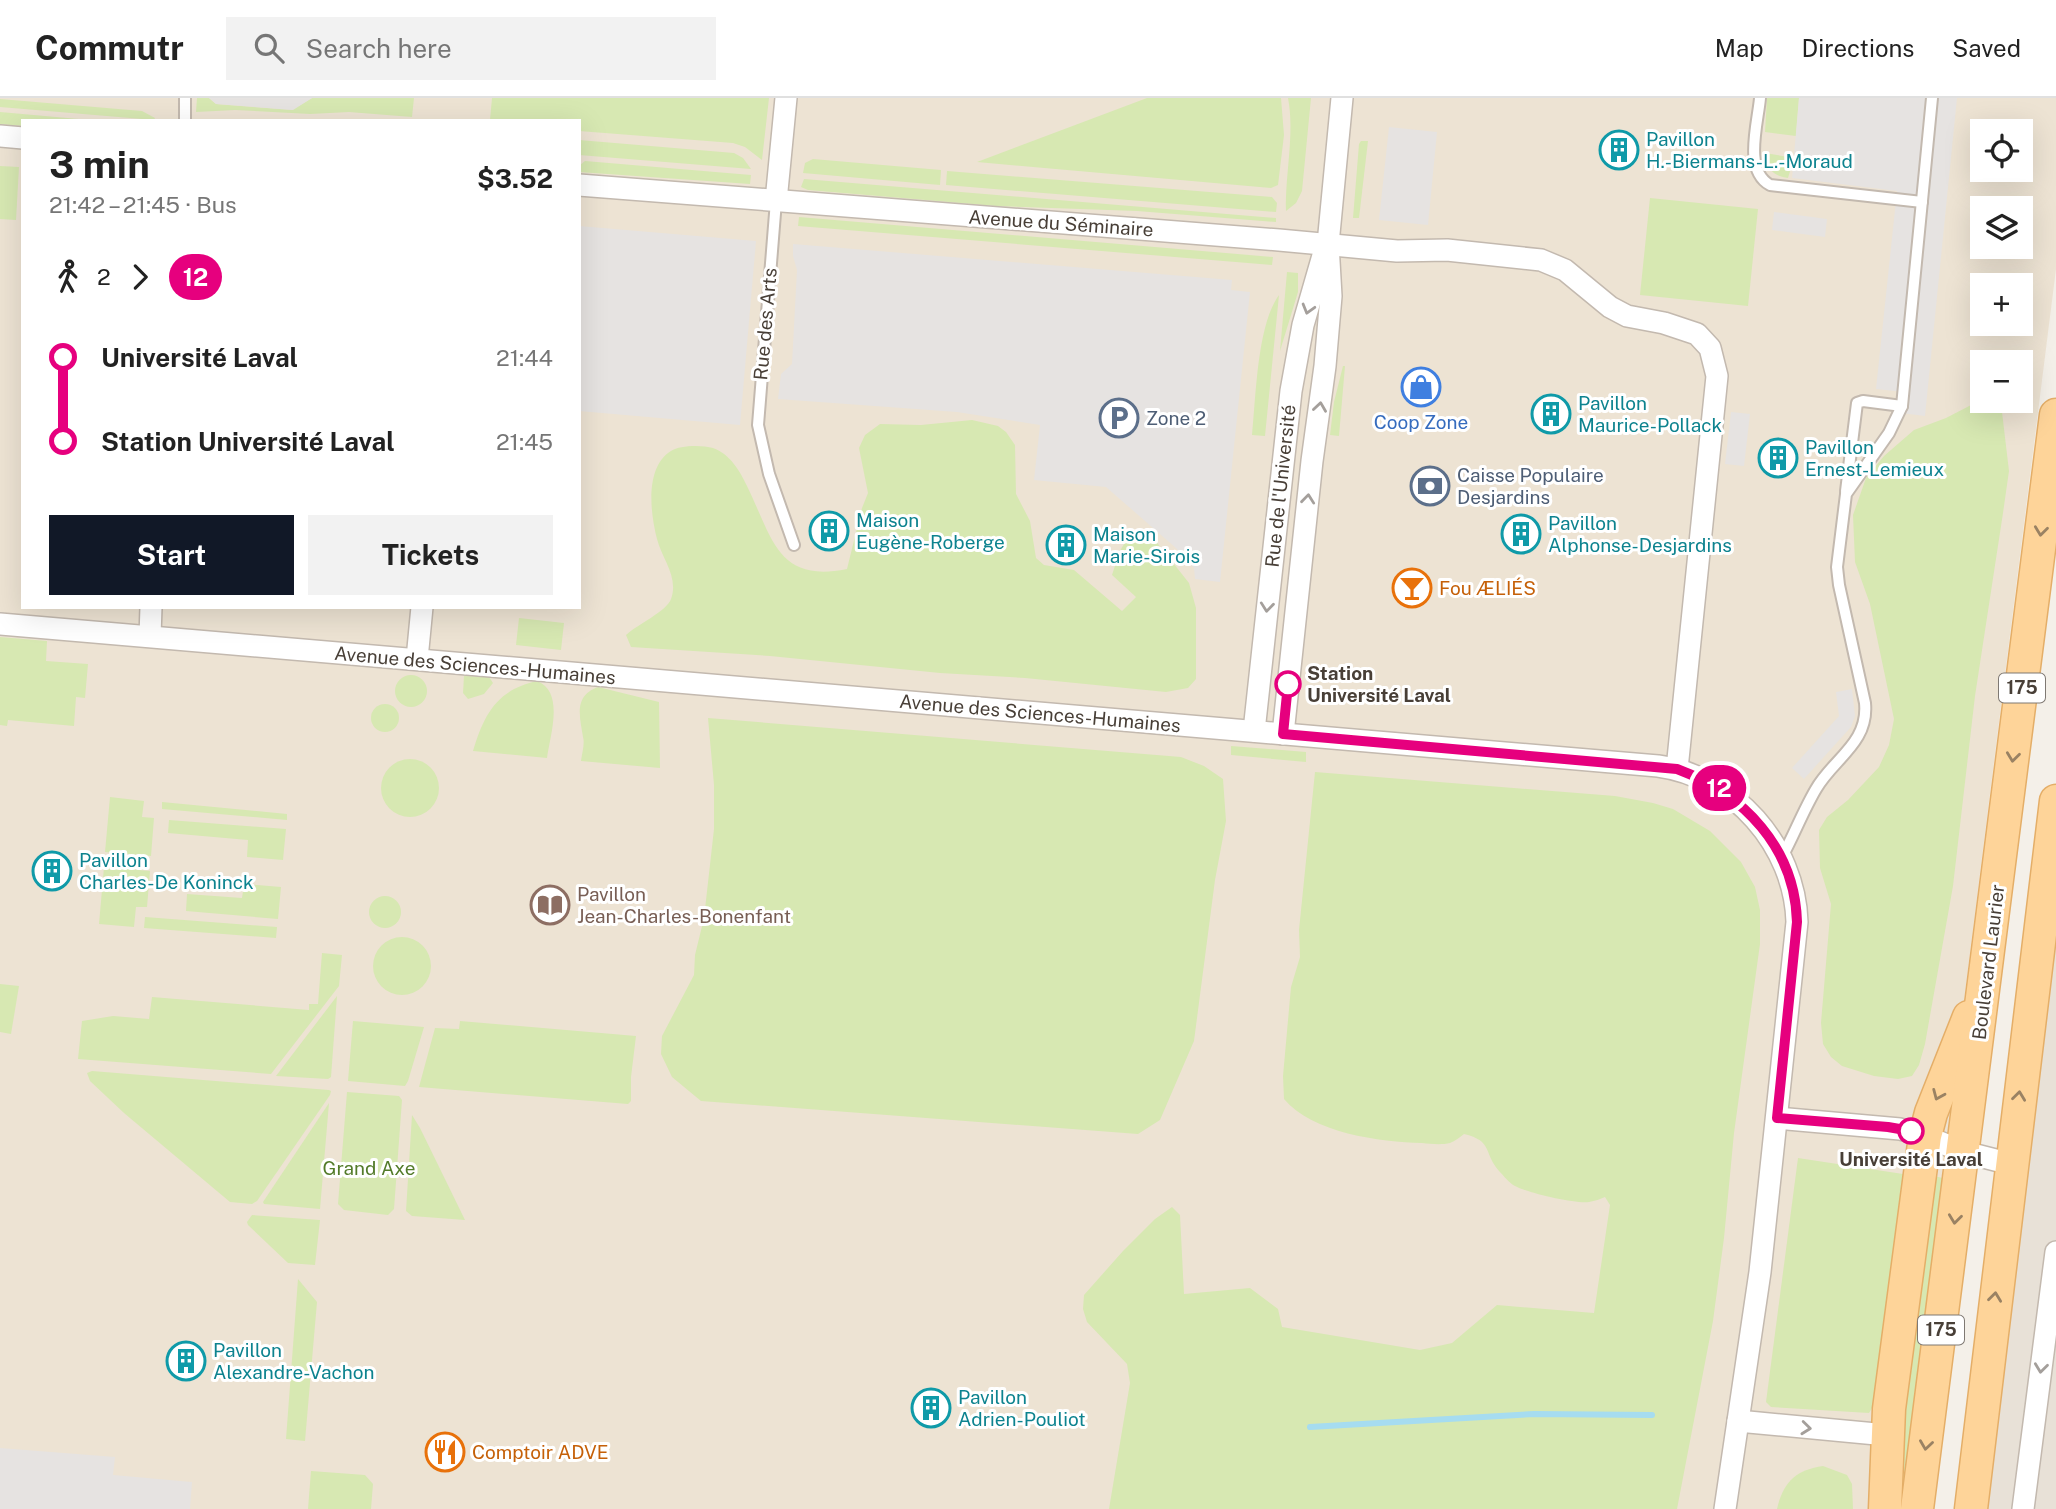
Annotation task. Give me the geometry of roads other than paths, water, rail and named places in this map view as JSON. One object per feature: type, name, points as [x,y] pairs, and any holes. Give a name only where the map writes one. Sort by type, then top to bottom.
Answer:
[{"type":"main road","name":"Boulevard Laurier","points":[[1917,1509],[2056,415]]},
{"type":"main road","name":"175","points":[[1971,1509],[2056,801]]},
{"type":"main road","points":[[1885,1509],[1887,1435],[1925,1136],[1931,1112],[1988,962]]},
{"type":"street","name":"Rue des Arts","points":[[785,202],[786,98]]},
{"type":"street","name":"Rue de l'Université","points":[[1283,734],[1312,461],[1325,366],[1331,296],[1328,244],[1342,98]]},
{"type":"street","points":[[0,136],[21,138]]},
{"type":"street","name":"Avenue du Séminaire","points":[[581,186],[1397,251],[1447,250],[1541,260],[1565,270],[1610,307],[1627,316],[1689,329],[1710,348],[1717,376],[1677,769]]},
{"type":"street","name":"Rue de l'Université","points":[[1254,731],[1291,391],[1303,325],[1328,244]]},
{"type":"street","points":[[150,636],[151,609]]},
{"type":"street","points":[[417,659],[422,609]]},
{"type":"street","name":"Avenue des Sciences-Humaines","points":[[0,624],[1677,769],[1704,779],[1726,793],[1763,828],[1782,857],[1796,903],[1797,922],[1760,1272],[1725,1509]]},
{"type":"street","points":[[1777,1118],[1888,1127],[2011,1164]]},
{"type":"street","points":[[2023,1509],[2052,1304],[2056,1252]]},
{"type":"street","points":[[1738,1421],[1887,1435]]},
{"type":"lane","points":[[185,98],[185,119]]},
{"type":"lane","points":[[1760,98],[1754,154],[1757,175],[1763,181],[1770,185],[1922,202]]},
{"type":"lane","points":[[1846,494],[1889,433],[1902,406],[1932,98]]},
{"type":"lane","name":"Rue des Arts","points":[[785,202],[758,425],[769,474],[794,545]]},
{"type":"lane","points":[[1782,857],[1817,787],[1856,742],[1866,717],[1866,703],[1837,575],[1846,494],[1857,403],[1863,401],[1902,406]]},
{"type":"waterway","points":[[1310,1427],[1534,1414],[1652,1415]]},
{"type":"place","name":"Pavillon H.-Biermans-L.-Moraud","points":[[1619,150]]},
{"type":"place","name":"Coop Zone","points":[[1421,387]]},
{"type":"place","name":"Pavillon Maurice-Pollack","points":[[1551,414]]},
{"type":"place","name":"Zone 2","points":[[1119,418]]},
{"type":"place","name":"Pavillon Ernest-Lemieux","points":[[1778,458]]},
{"type":"place","name":"Caisse Populaire Desjardins","points":[[1430,486]]},
{"type":"place","name":"Maison Eugène-Roberge","points":[[829,531]]},
{"type":"place","name":"Pavillon Alphonse-Desjardins","points":[[1521,534]]},
{"type":"place","name":"Maison Marie-Sirois","points":[[1066,545]]},
{"type":"place","name":"Fou ÆLIÉS","points":[[1412,588]]},
{"type":"place","name":"Station Université Laval","points":[[1288,684]]},
{"type":"place","name":"Pavillon Charles-De Koninck","points":[[52,871]]},
{"type":"place","name":"Pavillon Jean-Charles-Bonenfant","points":[[550,905]]},
{"type":"place","name":"Université Laval","points":[[1911,1131]]},
{"type":"place","name":"Pavillon Alexandre-Vachon","points":[[186,1361]]},
{"type":"place","name":"Pavillon Adrien-Pouliot","points":[[931,1408]]},
{"type":"place","name":"Comptoir ADVE","points":[[445,1452]]},
{"type":"park label","name":"Grand Axe","points":[[369,1168]]}]
